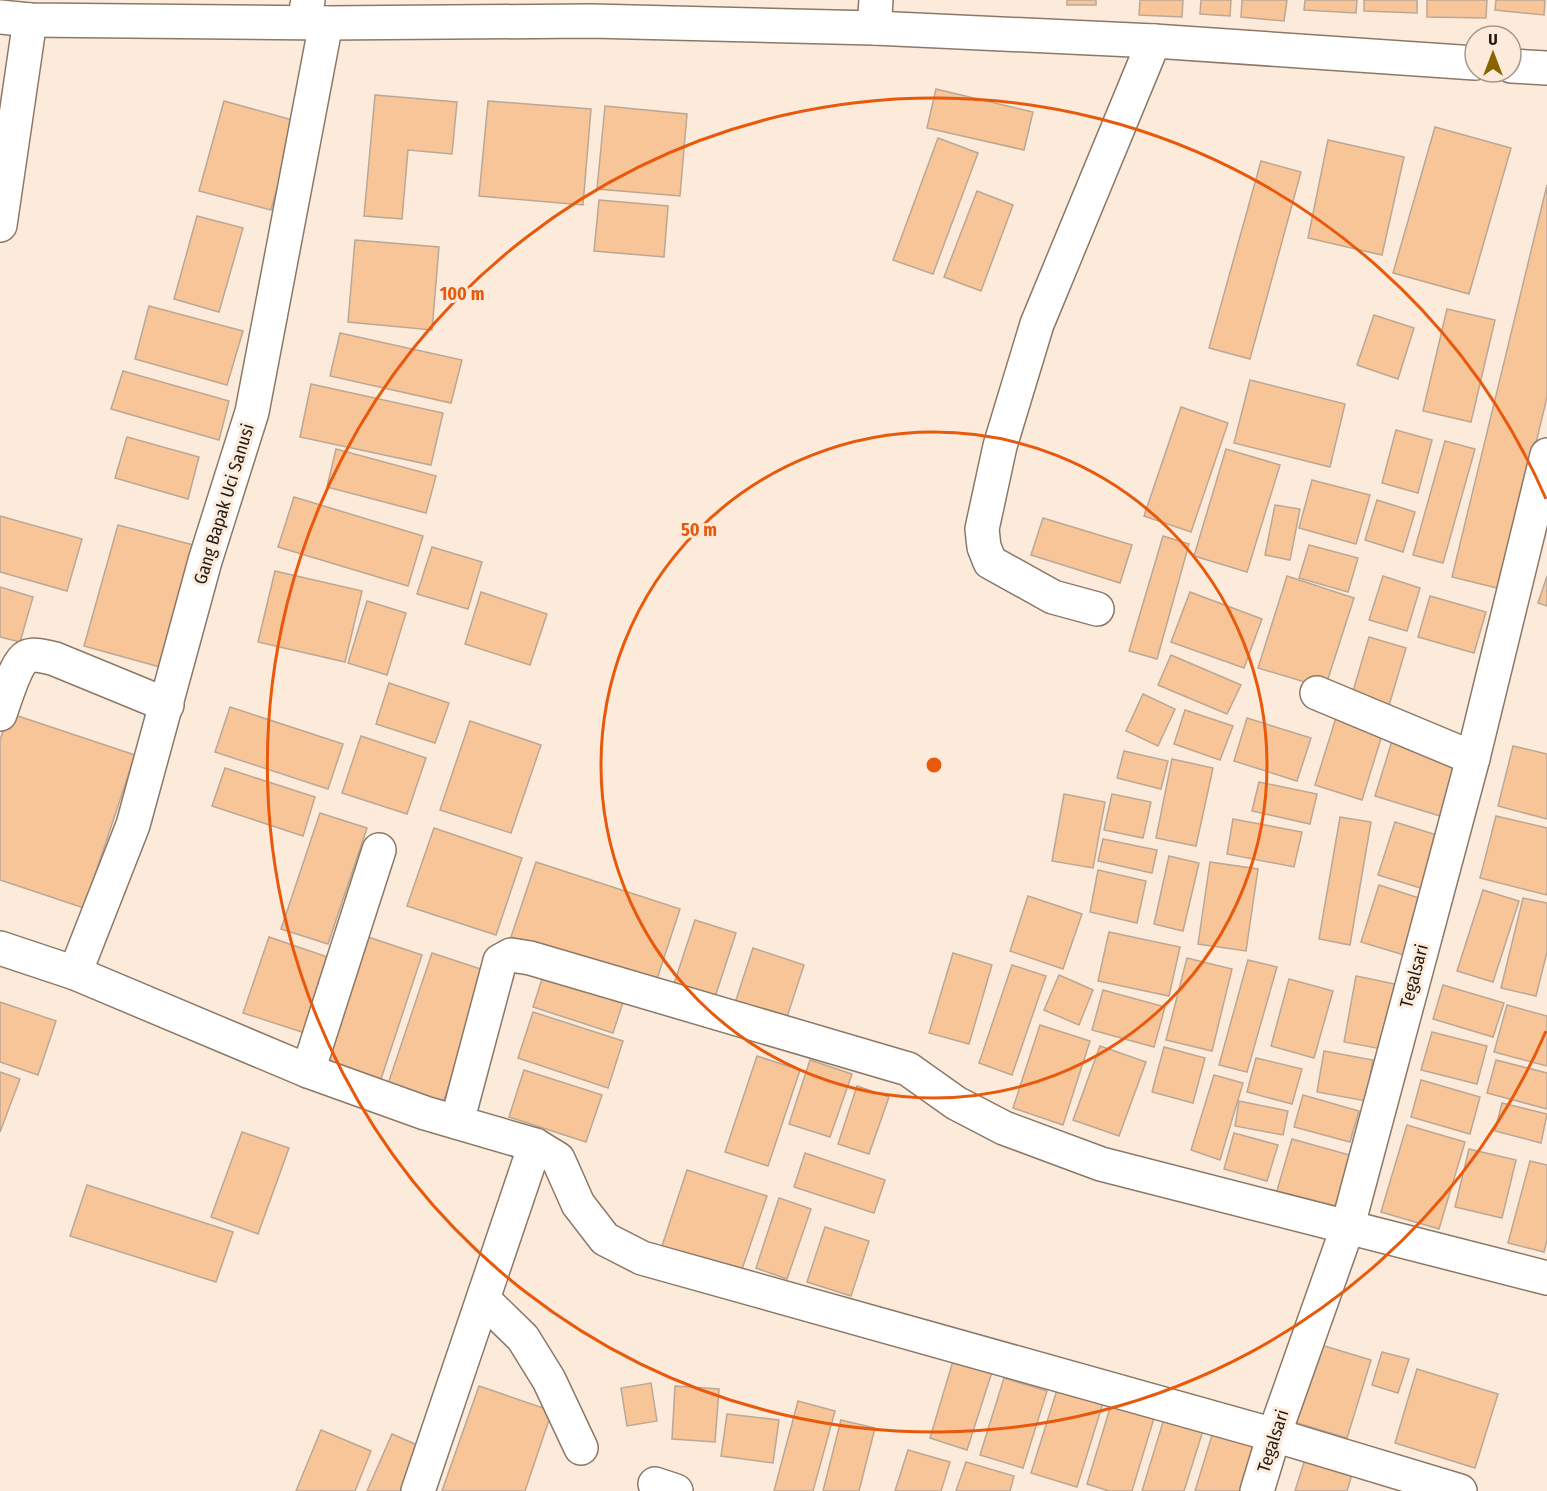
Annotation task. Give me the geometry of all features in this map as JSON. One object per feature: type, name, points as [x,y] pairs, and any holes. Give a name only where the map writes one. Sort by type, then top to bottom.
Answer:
[{"type":"street","points":[[0,225],[15,19],[313,15],[591,21],[875,14],[1154,41],[1463,62]]},
{"type":"street","name":"Gang Bapak Uci Sanusi","points":[[75,973],[133,825],[205,561],[252,412],[313,15]]},
{"type":"street","points":[[1097,609],[1053,597],[990,562],[984,547],[982,529],[1000,446],[1036,324],[1154,41]]},
{"type":"street","points":[[1523,67],[1547,68]]},
{"type":"street","name":"Tegalsari","points":[[1257,1491],[1274,1435],[1347,1229],[1473,758],[1547,455]]},
{"type":"street","points":[[0,714],[19,665],[26,657],[36,656],[55,659],[167,705]]},
{"type":"street","points":[[1317,693],[1473,758]]},
{"type":"street","points":[[309,1071],[379,850]]},
{"type":"street","points":[[0,948],[75,973],[309,1071],[425,1113],[535,1145],[558,1159],[578,1204],[605,1239],[642,1258],[1274,1435],[1460,1491]]},
{"type":"street","points":[[457,1122],[500,961],[511,955],[541,961],[908,1069],[956,1102],[1004,1128],[1090,1160],[1347,1229],[1547,1278]]},
{"type":"street","points":[[418,1491],[535,1145]]},
{"type":"street","points":[[484,1300],[523,1338],[549,1380],[581,1448]]},
{"type":"building","points":[[1067,0],[1096,0],[1096,5],[1067,5]]},
{"type":"building","points":[[1140,0],[1183,0],[1182,17],[1139,15]]},
{"type":"building","points":[[1201,0],[1231,0],[1230,16],[1200,14]]},
{"type":"building","points":[[1242,0],[1287,0],[1284,21],[1241,17]]},
{"type":"building","points":[[1305,0],[1357,0],[1356,13],[1304,10]]},
{"type":"building","points":[[1364,0],[1417,0],[1417,13],[1364,11]]},
{"type":"building","points":[[1427,0],[1487,0],[1486,18],[1427,17]]},
{"type":"building","points":[[1496,0],[1545,0],[1544,15],[1495,10]]},
{"type":"building","points":[[936,89],[1033,112],[1024,150],[927,128]]},
{"type":"building","points":[[375,95],[457,102],[452,154],[408,150],[402,219],[364,216]]},
{"type":"building","points":[[224,101],[296,121],[271,210],[199,191]]},
{"type":"building","points":[[488,101],[591,109],[583,205],[479,196]]},
{"type":"building","points":[[605,106],[687,114],[680,196],[597,189]]},
{"type":"building","points":[[1435,127],[1511,148],[1469,294],[1393,273]]},
{"type":"building","points":[[938,138],[978,153],[933,274],[893,260]]},
{"type":"building","points":[[1328,140],[1404,157],[1382,255],[1308,238]]},
{"type":"building","points":[[1261,161],[1301,172],[1250,359],[1209,348]]},
{"type":"building","points":[[1547,185],[1547,397],[1501,589],[1452,577]]},
{"type":"building","points":[[977,191],[1013,205],[981,291],[944,277]]},
{"type":"building","points":[[599,200],[668,206],[664,257],[594,251]]},
{"type":"building","points":[[197,216],[243,228],[219,312],[174,299]]},
{"type":"building","points":[[355,240],[439,247],[432,330],[348,322]]},
{"type":"building","points":[[149,306],[243,331],[227,385],[135,359]]},
{"type":"building","points":[[1447,309],[1495,320],[1471,422],[1423,411]]},
{"type":"building","points":[[1374,315],[1414,328],[1398,379],[1357,365]]},
{"type":"building","points":[[340,333],[462,360],[451,403],[330,376]]},
{"type":"building","points":[[123,371],[229,401],[219,440],[111,409]]},
{"type":"building","points":[[1250,380],[1345,404],[1330,467],[1234,443]]},
{"type":"building","points":[[311,384],[443,413],[431,465],[300,437]]},
{"type":"building","points":[[1181,407],[1228,423],[1191,532],[1144,516]]},
{"type":"building","points":[[1396,430],[1432,440],[1418,493],[1382,483]]},
{"type":"building","points":[[127,437],[199,457],[188,499],[115,478]]},
{"type":"building","points":[[1445,441],[1475,449],[1443,563],[1413,555]]},
{"type":"building","points":[[336,449],[436,476],[426,513],[327,487]]},
{"type":"building","points":[[1226,449],[1280,465],[1247,572],[1194,556]]},
{"type":"building","points":[[1312,480],[1370,495],[1356,544],[1299,528]]},
{"type":"building","points":[[294,497],[423,536],[408,586],[278,547]]},
{"type":"building","points":[[1377,500],[1415,512],[1403,552],[1365,540]]},
{"type":"building","points":[[1275,505],[1300,509],[1290,560],[1265,555]]},
{"type":"building","points":[[0,516],[82,539],[67,591],[0,572]]},
{"type":"building","points":[[1043,518],[1132,545],[1120,583],[1031,555]]},
{"type":"building","points":[[118,525],[201,547],[167,669],[84,646]]},
{"type":"building","points":[[1163,536],[1189,544],[1157,659],[1129,651]]},
{"type":"building","points":[[1309,545],[1358,558],[1348,592],[1299,578]]},
{"type":"building","points":[[432,547],[482,562],[468,609],[417,594]]},
{"type":"building","points":[[275,571],[362,591],[345,662],[258,642]]},
{"type":"building","points":[[1287,576],[1354,598],[1325,688],[1258,668]]},
{"type":"building","points":[[1383,576],[1420,588],[1407,631],[1369,620]]},
{"type":"building","points":[[1547,576],[1547,606],[1538,603]]},
{"type":"building","points":[[0,587],[33,597],[20,642],[0,637]]},
{"type":"building","points":[[481,592],[547,614],[530,665],[465,644]]},
{"type":"building","points":[[1190,592],[1262,619],[1244,668],[1171,642]]},
{"type":"building","points":[[1430,596],[1486,612],[1474,653],[1418,637]]},
{"type":"building","points":[[367,601],[406,613],[387,675],[348,663]]},
{"type":"building","points":[[1369,637],[1406,648],[1388,709],[1351,698]]},
{"type":"building","points":[[1171,655],[1241,685],[1227,714],[1158,685]]},
{"type":"building","points":[[389,683],[449,703],[435,743],[376,724]]},
{"type":"building","points":[[1143,694],[1175,709],[1158,746],[1126,731]]},
{"type":"building","points":[[230,707],[343,744],[328,789],[215,752]]},
{"type":"building","points":[[1339,708],[1386,722],[1362,800],[1315,785]]},
{"type":"building","points":[[1185,710],[1233,726],[1220,760],[1174,744]]},
{"type":"building","points":[[9,713],[135,755],[84,908],[0,880],[0,740]]},
{"type":"building","points":[[1247,718],[1311,738],[1297,781],[1234,761]]},
{"type":"building","points":[[470,721],[541,745],[511,833],[440,810]]},
{"type":"building","points":[[361,736],[426,758],[407,814],[342,793]]},
{"type":"building","points":[[1392,741],[1457,762],[1440,816],[1375,796]]},
{"type":"building","points":[[1513,746],[1547,754],[1547,819],[1498,806]]},
{"type":"building","points":[[1124,751],[1168,761],[1161,789],[1117,778]]},
{"type":"building","points":[[1172,759],[1213,768],[1196,846],[1156,838]]},
{"type":"building","points":[[225,768],[315,797],[303,836],[212,806]]},
{"type":"building","points":[[1259,782],[1317,794],[1310,824],[1252,811]]},
{"type":"building","points":[[1064,794],[1105,802],[1093,868],[1052,861]]},
{"type":"building","points":[[1112,794],[1151,802],[1143,838],[1104,830]]},
{"type":"building","points":[[320,813],[367,828],[328,944],[281,929]]},
{"type":"building","points":[[1496,816],[1547,828],[1547,895],[1480,878]]},
{"type":"building","points":[[1340,817],[1371,822],[1350,945],[1319,939]]},
{"type":"building","points":[[1233,819],[1302,832],[1294,867],[1227,854]]},
{"type":"building","points":[[1395,822],[1440,836],[1424,889],[1378,875]]},
{"type":"building","points":[[434,828],[522,858],[496,935],[407,906]]},
{"type":"building","points":[[1103,839],[1157,850],[1152,873],[1098,861]]},
{"type":"building","points":[[1169,856],[1199,863],[1183,931],[1154,924]]},
{"type":"building","points":[[536,862],[680,909],[655,985],[511,937]]},
{"type":"building","points":[[1210,862],[1258,869],[1246,951],[1198,944]]},
{"type":"building","points":[[1098,870],[1146,881],[1137,923],[1090,912]]},
{"type":"building","points":[[1379,885],[1422,899],[1404,955],[1361,942]]},
{"type":"building","points":[[1483,890],[1519,901],[1493,982],[1457,971]]},
{"type":"building","points":[[1028,896],[1082,914],[1063,969],[1010,951]]},
{"type":"building","points":[[1523,898],[1547,903],[1547,952],[1536,996],[1501,988]]},
{"type":"building","points":[[695,920],[736,933],[715,997],[674,984]]},
{"type":"building","points":[[1109,932],[1180,947],[1169,996],[1098,981]]},
{"type":"building","points":[[359,934],[422,955],[381,1079],[318,1058]]},
{"type":"building","points":[[269,937],[336,960],[311,1035],[243,1013]]},
{"type":"building","points":[[753,948],[804,965],[785,1023],[734,1006]]},
{"type":"building","points":[[432,953],[487,971],[442,1106],[387,1087]]},
{"type":"building","points":[[953,953],[992,965],[969,1044],[929,1033]]},
{"type":"building","points":[[1187,958],[1232,969],[1212,1051],[1166,1040]]},
{"type":"building","points":[[1248,960],[1277,967],[1247,1072],[1219,1065]]},
{"type":"building","points":[[1012,965],[1046,976],[1012,1075],[979,1063]]},
{"type":"building","points":[[544,973],[624,999],[613,1033],[533,1007]]},
{"type":"building","points":[[1059,975],[1093,990],[1079,1025],[1044,1010]]},
{"type":"building","points":[[1356,976],[1400,985],[1387,1050],[1344,1042]]},
{"type":"building","points":[[1289,979],[1333,991],[1314,1058],[1271,1046]]},
{"type":"building","points":[[1443,985],[1504,1003],[1493,1037],[1433,1019]]},
{"type":"building","points":[[1103,990],[1165,1007],[1154,1047],[1092,1030]]},
{"type":"building","points":[[0,1002],[56,1021],[38,1075],[0,1062]]},
{"type":"building","points":[[1507,1005],[1547,1016],[1547,1066],[1494,1052]]},
{"type":"building","points":[[533,1012],[623,1041],[608,1088],[518,1058]]},
{"type":"building","points":[[1040,1025],[1090,1041],[1063,1125],[1013,1108]]},
{"type":"building","points":[[1432,1032],[1487,1046],[1477,1084],[1421,1070]]},
{"type":"building","points":[[1100,1046],[1146,1062],[1119,1136],[1073,1120]]},
{"type":"building","points":[[1164,1047],[1205,1058],[1193,1103],[1152,1092]]},
{"type":"building","points":[[1324,1051],[1373,1060],[1366,1101],[1317,1092]]},
{"type":"building","points":[[757,1056],[800,1070],[768,1166],[725,1152]]},
{"type":"building","points":[[1256,1058],[1302,1069],[1292,1104],[1247,1092]]},
{"type":"building","points":[[810,1060],[852,1074],[830,1137],[789,1124]]},
{"type":"building","points":[[1496,1060],[1547,1073],[1547,1109],[1487,1093]]},
{"type":"building","points":[[524,1070],[602,1095],[586,1142],[509,1117]]},
{"type":"building","points":[[0,1072],[20,1079],[0,1132]]},
{"type":"building","points":[[1214,1075],[1243,1083],[1220,1160],[1191,1150]]},
{"type":"building","points":[[1421,1080],[1480,1097],[1470,1134],[1411,1117]]},
{"type":"building","points":[[857,1086],[889,1097],[869,1154],[838,1144]]},
{"type":"building","points":[[1303,1095],[1359,1111],[1350,1142],[1294,1127]]},
{"type":"building","points":[[1239,1101],[1288,1111],[1283,1135],[1235,1126]]},
{"type":"building","points":[[1502,1103],[1547,1114],[1541,1143],[1495,1131]]},
{"type":"building","points":[[1407,1125],[1465,1142],[1439,1229],[1381,1212]]},
{"type":"building","points":[[242,1132],[289,1148],[258,1234],[211,1217]]},
{"type":"building","points":[[1234,1133],[1278,1145],[1267,1181],[1224,1169]]},
{"type":"building","points":[[1292,1139],[1353,1156],[1336,1212],[1276,1194]]},
{"type":"building","points":[[1469,1149],[1516,1160],[1502,1218],[1455,1207]]},
{"type":"building","points":[[805,1153],[885,1180],[874,1213],[794,1187]]},
{"type":"building","points":[[1530,1161],[1547,1165],[1547,1240],[1544,1252],[1508,1243]]},
{"type":"building","points":[[687,1170],[767,1196],[740,1275],[661,1249]]},
{"type":"building","points":[[87,1185],[233,1232],[216,1282],[70,1236]]},
{"type":"building","points":[[779,1198],[811,1209],[787,1279],[756,1268]]},
{"type":"building","points":[[825,1227],[869,1241],[851,1296],[807,1282]]},
{"type":"building","points":[[1318,1344],[1371,1360],[1347,1438],[1294,1422]]},
{"type":"building","points":[[1382,1352],[1409,1359],[1398,1393],[1372,1385]]},
{"type":"building","points":[[953,1361],[992,1372],[967,1450],[930,1438]]},
{"type":"building","points":[[1417,1369],[1498,1394],[1475,1468],[1395,1443]]},
{"type":"building","points":[[1004,1378],[1047,1391],[1023,1468],[980,1455]]},
{"type":"building","points":[[651,1383],[657,1421],[627,1426],[621,1388]]},
{"type":"building","points":[[479,1386],[552,1411],[525,1491],[442,1491]]},
{"type":"building","points":[[675,1386],[719,1389],[715,1442],[672,1439]]},
{"type":"building","points":[[1057,1390],[1103,1403],[1077,1487],[1031,1473]]},
{"type":"building","points":[[798,1401],[835,1411],[813,1491],[774,1491]]},
{"type":"building","points":[[1111,1405],[1154,1418],[1132,1491],[1109,1491],[1087,1484]]},
{"type":"building","points":[[1167,1409],[1206,1421],[1184,1491],[1142,1491]]},
{"type":"building","points":[[727,1414],[779,1420],[773,1463],[721,1456]]},
{"type":"building","points":[[841,1420],[875,1428],[859,1491],[823,1491]]},
{"type":"building","points":[[321,1430],[371,1451],[355,1491],[296,1491]]},
{"type":"building","points":[[1213,1432],[1258,1445],[1243,1491],[1195,1491]]},
{"type":"building","points":[[392,1434],[424,1448],[406,1491],[367,1491]]},
{"type":"building","points":[[908,1450],[950,1462],[941,1491],[895,1491]]},
{"type":"building","points":[[1306,1456],[1353,1471],[1347,1491],[1295,1491]]},
{"type":"building","points":[[966,1462],[1014,1476],[1010,1491],[956,1491]]}]
